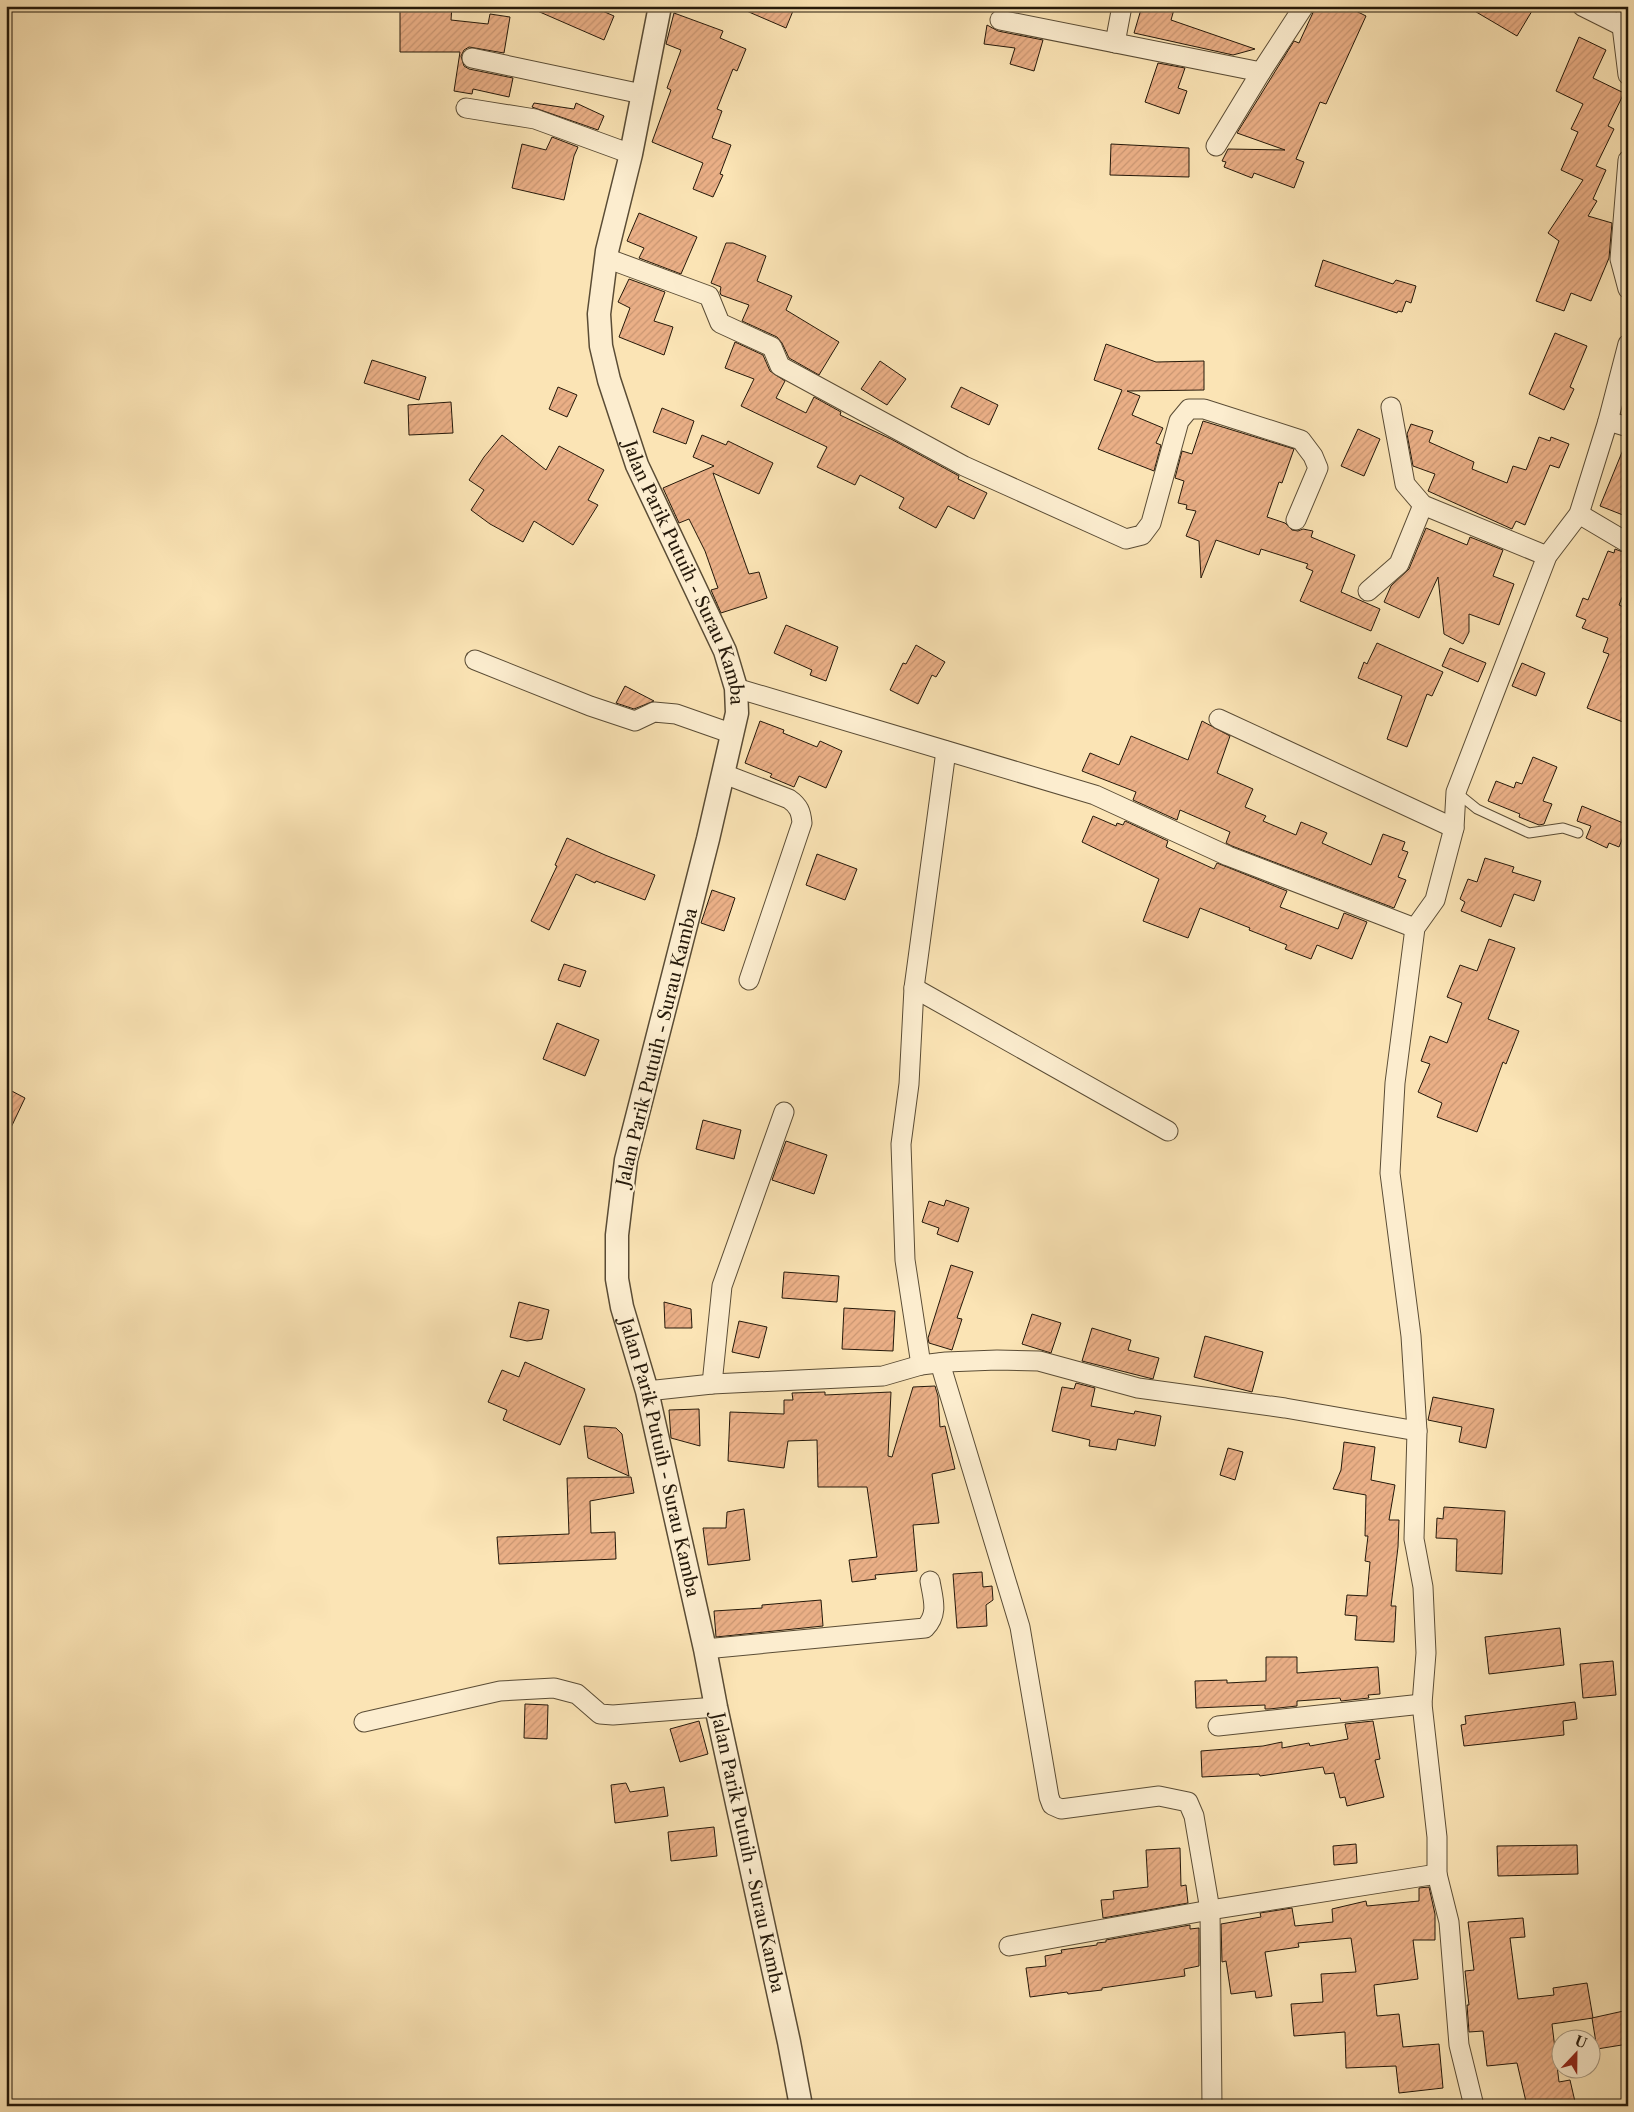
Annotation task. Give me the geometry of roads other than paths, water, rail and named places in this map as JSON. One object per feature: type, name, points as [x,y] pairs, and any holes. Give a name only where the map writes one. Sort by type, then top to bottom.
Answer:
[{"type":"street","name":"Jalan Parik Putuih - Surau Kamba","points":[[660,6],[630,154],[606,258],[599,314],[602,346],[609,380],[637,465],[725,651],[736,688],[737,712],[724,774],[626,1160],[620,1195],[617,1236],[617,1279],[622,1307],[647,1391],[705,1649],[801,2106]]},
{"type":"street","points":[[1115,42],[1122,6]]},
{"type":"street","points":[[1216,146],[1304,6]]},
{"type":"street","points":[[1582,6],[1622,26]]},
{"type":"street","points":[[1628,8],[1622,26],[1628,75]]},
{"type":"street","points":[[1000,20],[1261,72]]},
{"type":"street","points":[[472,58],[642,94]]},
{"type":"street","points":[[466,108],[535,119],[630,154]]},
{"type":"street","points":[[1628,160],[1620,259],[1628,289]]},
{"type":"street","points":[[606,258],[709,296],[720,323],[772,347],[780,366],[964,466],[1126,539],[1142,535],[1151,523],[1179,421],[1189,409],[1204,409],[1301,440],[1313,456],[1318,468],[1296,520]]},
{"type":"street","points":[[1474,2106],[1460,2045],[1449,1922],[1437,1874],[1437,1837],[1422,1704],[1426,1653],[1423,1587],[1414,1539],[1418,1431],[1411,1336],[1390,1173],[1395,1083],[1415,928],[1435,900],[1454,828],[1456,792],[1546,556],[1579,514],[1608,421],[1628,344]]},
{"type":"street","points":[[1390,407],[1405,484],[1423,505],[1546,556]]},
{"type":"street","points":[[1608,421],[1628,427]]},
{"type":"street","points":[[1368,590],[1399,564],[1423,505]]},
{"type":"street","points":[[1579,514],[1628,543]]},
{"type":"street","points":[[475,660],[590,706],[634,721],[654,712],[676,714],[733,734]]},
{"type":"street","points":[[736,688],[1095,795],[1228,856],[1415,928]]},
{"type":"street","points":[[1219,719],[1454,828]]},
{"type":"street","points":[[921,1365],[905,1260],[901,1144],[909,1084],[914,988],[946,751]]},
{"type":"street","points":[[724,774],[790,799],[797,804],[801,812],[802,823],[749,980]]},
{"type":"street","points":[[914,988],[1168,1131]]},
{"type":"street","points":[[712,1384],[722,1286],[784,1112]]},
{"type":"street","points":[[647,1391],[712,1384],[883,1376],[921,1365],[940,1363],[997,1360],[1039,1361],[1138,1388],[1286,1408],[1418,1431]]},
{"type":"street","points":[[940,1363],[1020,1627],[1049,1797],[1052,1805],[1062,1809],[1159,1796],[1188,1802],[1194,1816],[1210,1910],[1212,2106]]},
{"type":"street","points":[[705,1649],[925,1628],[932,1620],[935,1610],[930,1581]]},
{"type":"street","points":[[364,1722],[500,1691],[554,1688],[577,1694],[600,1714],[613,1715],[716,1707]]},
{"type":"street","points":[[1218,1726],[1422,1704]]},
{"type":"street","points":[[1009,1946],[1210,1910],[1437,1874]]},
{"type":"lane","points":[[1456,792],[1476,809],[1529,833],[1563,828],[1578,833]]}]
